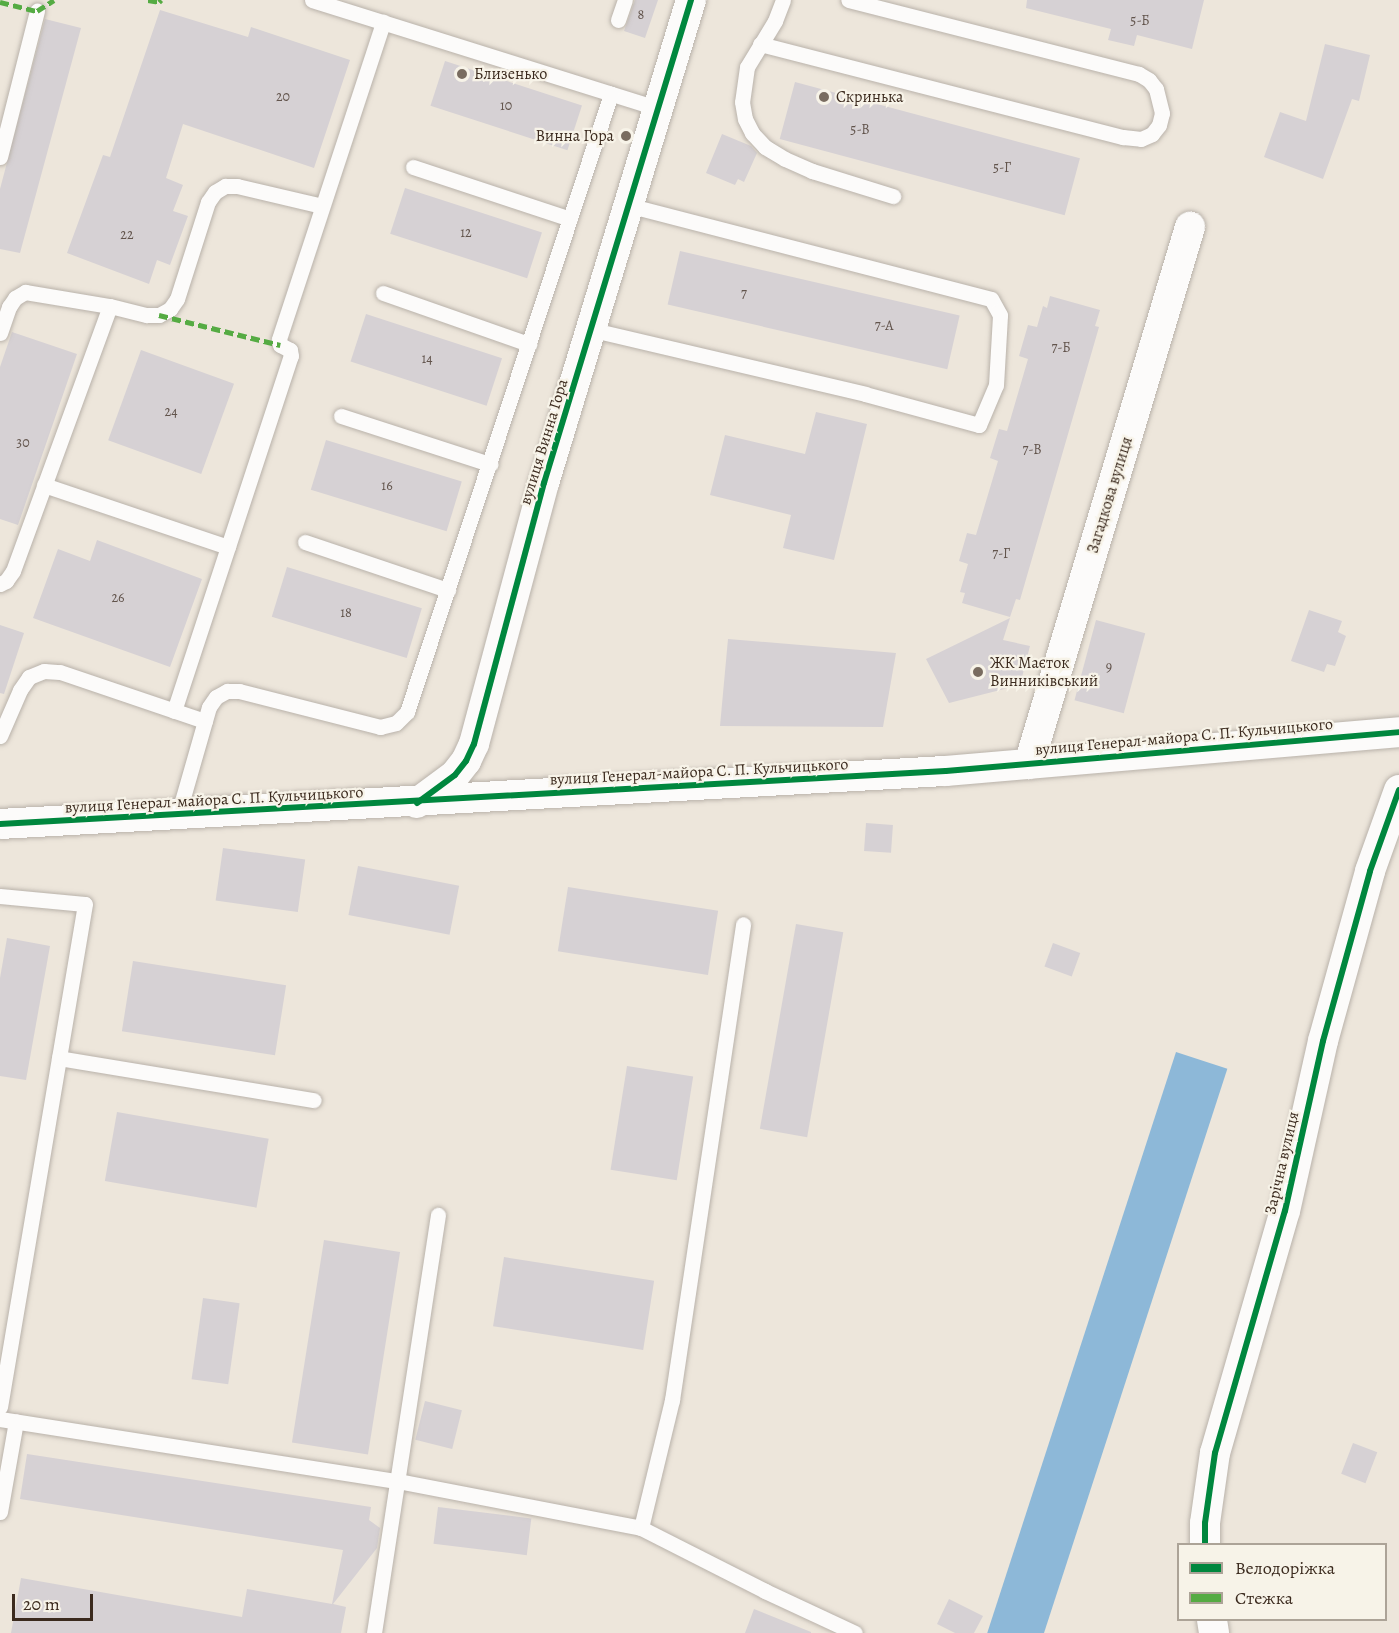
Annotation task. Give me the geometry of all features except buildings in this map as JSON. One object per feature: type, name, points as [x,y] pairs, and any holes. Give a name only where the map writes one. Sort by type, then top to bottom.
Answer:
[{"type":"street","name":"вулиця Винна Гора","points":[[417,802],[455,775],[474,744],[544,483],[631,206],[691,0]]},
{"type":"street","name":"Загадкова вулиця","points":[[1029,764],[1190,227]]},
{"type":"street","name":"вулиця Генерал-майора С. П. Кульчицького","points":[[0,824],[417,802],[1029,764],[1399,732]]},
{"type":"street","name":"Зарічна вулиця","points":[[1206,1543],[1205,1523],[1215,1453],[1285,1211],[1323,1041],[1370,871],[1399,790]]},
{"type":"lane","points":[[312,0],[660,110]]},
{"type":"lane","points":[[618,20],[625,0]]},
{"type":"lane","points":[[783,0],[776,21],[747,67],[742,102],[745,119],[752,133],[765,147],[784,159],[848,183],[893,196]]},
{"type":"lane","points":[[760,44],[1123,137],[1141,139],[1152,134],[1159,125],[1162,113],[1156,89],[1149,80],[1139,74],[848,0]]},
{"type":"lane","points":[[0,157],[37,11]]},
{"type":"lane","points":[[174,711],[291,356],[290,350],[280,345],[279,339],[383,22]]},
{"type":"lane","points":[[178,815],[205,722],[216,697],[227,691],[239,691],[372,726],[396,723],[411,705],[611,94]]},
{"type":"lane","points":[[413,167],[570,219]]},
{"type":"lane","points":[[0,333],[9,307],[15,298],[26,292],[110,306],[147,315],[159,315],[170,309],[177,299],[208,202],[215,192],[225,186],[237,186],[322,206]]},
{"type":"lane","points":[[593,330],[865,394],[979,425],[996,385],[1000,315],[991,299],[631,206]]},
{"type":"lane","points":[[383,293],[529,344]]},
{"type":"lane","points":[[0,584],[6,581],[13,571],[110,306]]},
{"type":"lane","points":[[341,416],[490,464]]},
{"type":"lane","points":[[44,485],[228,548]]},
{"type":"lane","points":[[305,542],[448,590]]},
{"type":"lane","points":[[0,736],[20,690],[29,677],[44,671],[60,672],[205,722]]},
{"type":"lane","points":[[0,896],[85,904],[0,1407]]},
{"type":"lane","points":[[641,1528],[672,1400],[743,924]]},
{"type":"lane","points":[[59,1058],[314,1100]]},
{"type":"lane","points":[[374,1633],[438,1215]]},
{"type":"lane","points":[[0,1419],[398,1481],[641,1528],[765,1592],[855,1633]]},
{"type":"lane","points":[[0,1512],[16,1422]]},
{"type":"water","points":[[1176,1052],[1227,1069],[1044,1633],[987,1633]]},
{"type":"marked path","points":[[0,2],[37,11],[54,0]]},
{"type":"marked path","points":[[148,0],[159,2],[161,0]]},
{"type":"marked path","points":[[159,315],[280,345]]},
{"type":"cycle path","points":[[417,803],[455,775],[466,761],[474,744],[544,483],[691,0]]},
{"type":"cycle path","points":[[0,824],[946,771],[1399,732]]},
{"type":"cycle path","points":[[1205,1543],[1205,1523],[1215,1453],[1285,1211],[1323,1041],[1370,871],[1399,790]]},
{"type":"place","name":"Близенько","points":[[462,74]]},
{"type":"place","name":"Скринька","points":[[824,97]]},
{"type":"place","name":"Винна Гора","points":[[626,136]]},
{"type":"place","name":"ЖК Маєток Винниківський","points":[[978,672]]}]
